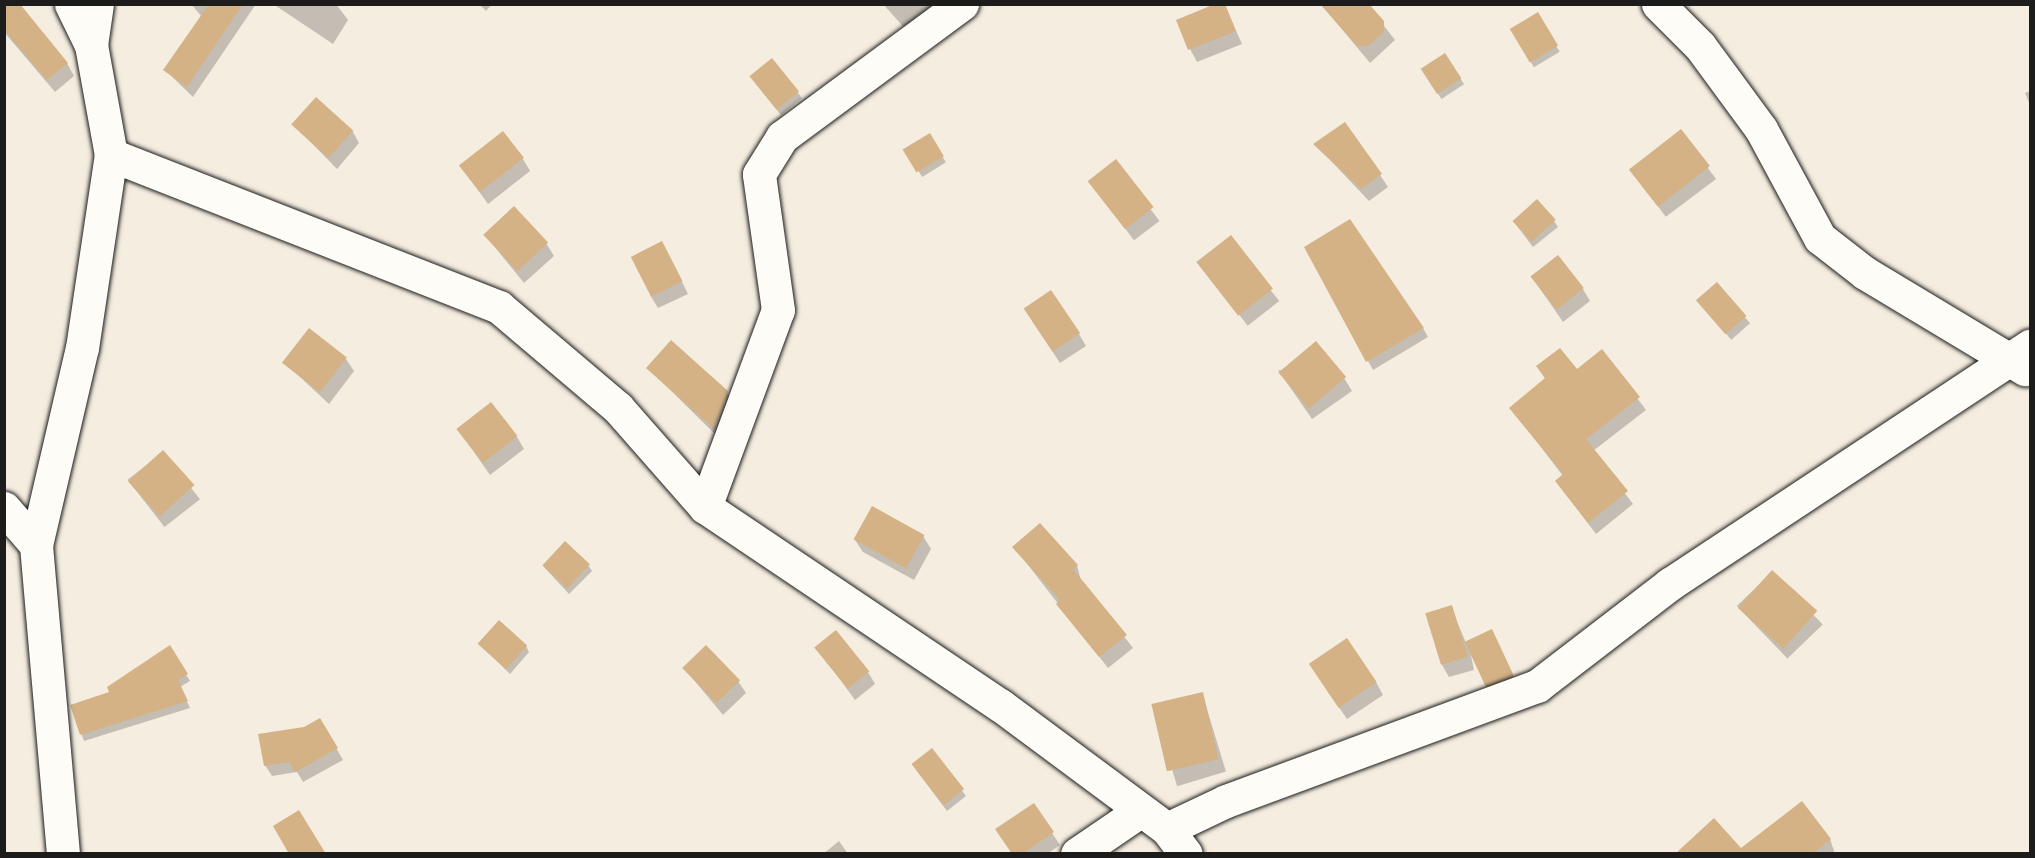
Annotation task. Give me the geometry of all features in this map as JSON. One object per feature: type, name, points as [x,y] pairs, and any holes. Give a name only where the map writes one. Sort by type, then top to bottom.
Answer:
[{"type":"street","points":[[71,4],[92,45]]},
{"type":"street","points":[[63,854],[36,546],[82,348],[111,155],[92,45],[97,4]]},
{"type":"street","points":[[705,507],[778,310],[759,174],[782,137],[962,4]]},
{"type":"street","points":[[111,155],[500,307],[618,408],[705,507],[1000,705],[1177,841],[1226,801],[1538,686],[1670,584],[2023,359],[1865,273],[1820,238],[1761,129],[1700,46],[1658,4]]},
{"type":"street","points":[[4,508],[36,546]]},
{"type":"street","points":[[1077,854],[1140,811]]},
{"type":"building","points":[[4,4],[20,4],[68,63],[47,80],[4,30]]},
{"type":"building","points":[[209,4],[243,4],[187,87],[163,70]]},
{"type":"building","points":[[1215,4],[1225,4],[1236,31],[1188,50],[1176,20]]},
{"type":"building","points":[[1320,4],[1369,4],[1384,21],[1384,32],[1368,46],[1357,46]]},
{"type":"building","points":[[1538,12],[1558,45],[1530,62],[1510,29]]},
{"type":"building","points":[[1445,53],[1461,78],[1437,94],[1421,69]]},
{"type":"building","points":[[772,58],[799,91],[777,110],[749,76]]},
{"type":"building","points":[[316,97],[353,130],[328,158],[291,124]]},
{"type":"building","points":[[1345,122],[1382,174],[1361,189],[1313,144]]},
{"type":"building","points":[[1681,129],[1710,166],[1658,207],[1629,170]]},
{"type":"building","points":[[503,131],[524,158],[480,192],[459,165]]},
{"type":"building","points":[[930,133],[944,156],[916,173],[903,149]]},
{"type":"building","points":[[1116,159],[1154,207],[1125,229],[1088,181]]},
{"type":"building","points":[[1537,199],[1556,220],[1531,242],[1512,221]]},
{"type":"building","points":[[514,206],[548,243],[517,271],[483,235]]},
{"type":"building","points":[[1350,219],[1424,328],[1366,362],[1304,247]]},
{"type":"building","points":[[1231,235],[1273,289],[1238,316],[1196,262]]},
{"type":"building","points":[[662,241],[682,281],[651,297],[631,257]]},
{"type":"building","points":[[1558,255],[1584,288],[1556,310],[1530,277]]},
{"type":"building","points":[[1717,282],[1747,316],[1725,334],[1696,300]]},
{"type":"building","points":[[1051,290],[1080,333],[1053,352],[1024,308]]},
{"type":"building","points":[[309,328],[347,358],[320,392],[282,363]]},
{"type":"building","points":[[671,340],[728,391],[714,429],[646,368]]},
{"type":"building","points":[[1316,341],[1346,377],[1309,409],[1278,372]]},
{"type":"building","points":[[1560,348],[1577,369],[1602,349],[1640,397],[1586,439],[1628,491],[1588,523],[1555,481],[1563,474],[1509,408],[1545,378],[1536,366]]},
{"type":"building","points":[[491,402],[517,436],[483,463],[456,429]]},
{"type":"building","points":[[163,450],[194,485],[160,516],[128,481]]},
{"type":"building","points":[[872,506],[924,535],[906,568],[854,539]]},
{"type":"building","points":[[1040,523],[1078,565],[1073,569],[1127,635],[1099,657],[1056,604],[1060,600],[1012,547]]},
{"type":"building","points":[[565,541],[590,564],[567,588],[542,565]]},
{"type":"building","points":[[1772,570],[1817,611],[1783,649],[1738,608]]},
{"type":"building","points":[[1452,605],[1468,657],[1441,665],[1425,613]]},
{"type":"building","points":[[499,620],[527,645],[506,669],[478,644]]},
{"type":"building","points":[[1492,629],[1514,675],[1486,688],[1465,642]]},
{"type":"building","points":[[836,630],[869,671],[848,689],[814,648]]},
{"type":"building","points":[[1347,638],[1377,682],[1339,708],[1309,664]]},
{"type":"building","points":[[170,645],[188,674],[178,680],[188,701],[80,735],[70,705],[109,692],[107,687]]},
{"type":"building","points":[[706,645],[740,680],[716,703],[682,668]]},
{"type":"building","points":[[1203,692],[1219,759],[1167,771],[1151,704]]},
{"type":"building","points":[[320,718],[338,748],[295,772],[289,762],[264,766],[258,734],[304,727]]},
{"type":"building","points":[[932,748],[964,789],[944,805],[912,764]]},
{"type":"building","points":[[1802,801],[1831,839],[1812,854],[1675,854],[1714,818],[1741,848]]},
{"type":"building","points":[[1034,803],[1054,832],[1022,854],[1012,854],[995,829]]},
{"type":"building","points":[[299,810],[326,854],[289,854],[273,826]]}]
